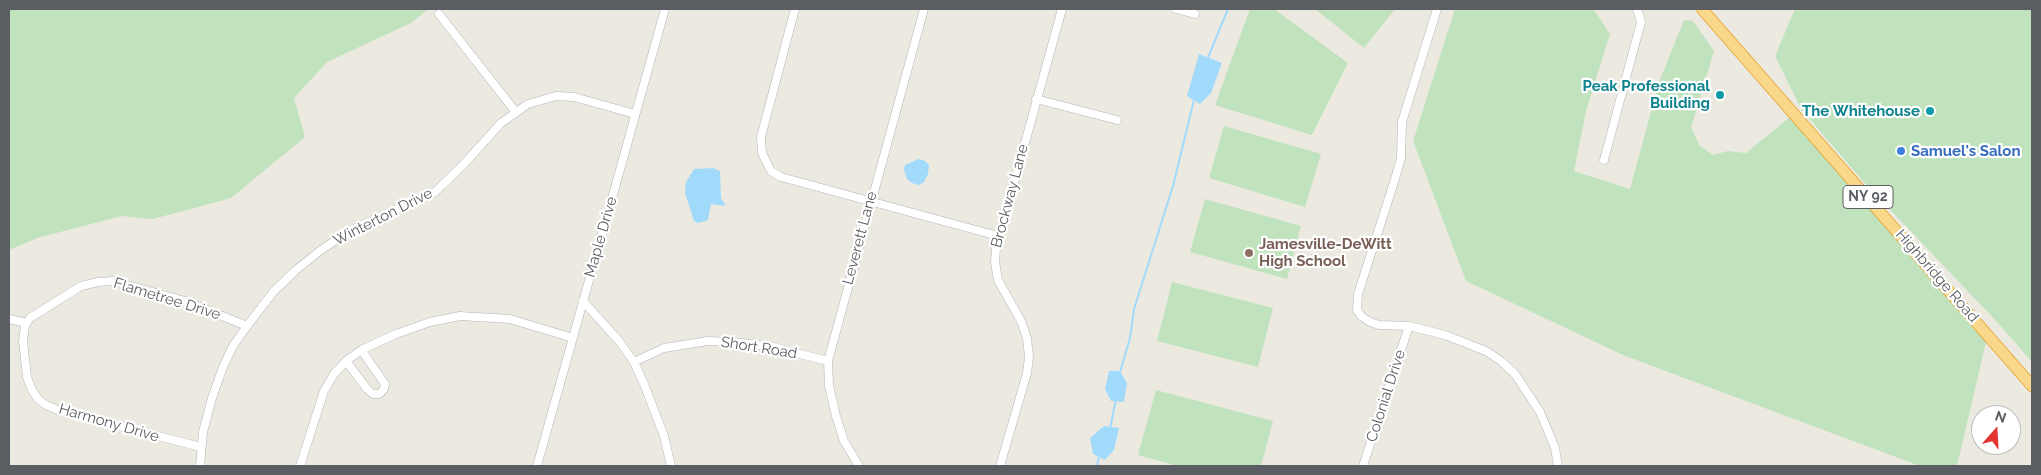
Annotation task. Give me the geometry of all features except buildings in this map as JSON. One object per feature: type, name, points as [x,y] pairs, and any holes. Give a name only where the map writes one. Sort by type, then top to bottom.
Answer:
[{"type":"highway","name":"Highbridge Road","points":[[1702,9],[2032,386]]},
{"type":"street","name":"Maple Drive","points":[[538,466],[665,9]]},
{"type":"street","points":[[795,9],[760,137],[762,153],[771,171],[781,177],[998,236]]},
{"type":"street","name":"Leverett Lane","points":[[859,466],[844,441],[836,416],[830,386],[828,361],[870,201],[924,9]]},
{"type":"street","name":"Brockway Lane","points":[[1000,466],[1027,373],[1029,357],[1027,338],[1021,321],[998,280],[995,262],[998,236],[1062,9]]},
{"type":"street","points":[[1176,9],[1195,14]]},
{"type":"street","points":[[1437,9],[1402,122],[1401,158],[1396,179],[1356,300],[1357,310],[1370,322],[1378,325],[1408,326],[1462,342],[1486,352],[1500,361],[1515,374],[1540,412],[1555,448],[1558,466]]},
{"type":"street","points":[[1604,160],[1641,22],[1637,9]]},
{"type":"street","points":[[439,14],[516,111]]},
{"type":"street","name":"Winterton Drive","points":[[200,466],[201,447],[212,398],[223,367],[247,326],[274,291],[308,260],[351,230],[435,192],[464,165],[501,123],[528,104],[556,96],[574,97],[635,114]]},
{"type":"street","points":[[1036,99],[1117,120]]},
{"type":"street","name":"Flametree Drive","points":[[27,323],[30,318],[81,286],[113,281],[185,301],[247,326]]},
{"type":"street","points":[[583,301],[620,341],[634,362],[664,436],[671,466]]},
{"type":"street","points":[[300,466],[324,391],[334,374],[346,361],[363,349],[396,334],[430,322],[460,316],[510,319],[573,338]]},
{"type":"street","points":[[9,319],[27,323]]},
{"type":"street","name":"Harmony Drive","points":[[27,323],[23,335],[27,377],[38,399],[60,411],[201,447]]},
{"type":"street","name":"Colonial Drive","points":[[1363,466],[1408,326]]},
{"type":"street","name":"Short Road","points":[[634,362],[664,348],[708,341],[769,346],[828,361]]},
{"type":"street","points":[[346,361],[367,389],[373,394],[379,394],[384,389],[385,384],[364,354],[363,349]]},
{"type":"green space","points":[[9,9],[428,9],[411,23],[327,62],[294,98],[305,137],[231,198],[153,219],[122,216],[37,238],[9,250]]},
{"type":"green space","points":[[1250,9],[1274,9],[1348,63],[1312,135],[1215,105]]},
{"type":"green space","points":[[1315,9],[1395,9],[1364,48]]},
{"type":"green space","points":[[1455,9],[1593,9],[1610,34],[1586,111],[1574,171],[1630,189],[1659,82],[1684,20],[1693,21],[1714,51],[1691,128],[1700,146],[1713,155],[1728,151],[1746,153],[1790,117],[1986,342],[1957,466],[1920,466],[1623,355],[1466,281],[1413,141]]},
{"type":"green space","points":[[1795,9],[2032,9],[2032,362],[1998,323],[1862,180],[1801,109],[1775,56]]},
{"type":"green space","points":[[1224,126],[1321,154],[1305,207],[1209,178]]},
{"type":"green space","points":[[1205,199],[1301,226],[1287,279],[1190,252]]},
{"type":"green space","points":[[1172,282],[1273,308],[1258,367],[1157,341]]},
{"type":"green space","points":[[1156,390],[1273,421],[1261,466],[1178,466],[1138,455]]},
{"type":"water","points":[[1199,54],[1222,63],[1211,93],[1200,104],[1187,96]]},
{"type":"water","points":[[919,159],[929,165],[928,174],[924,182],[919,185],[907,179],[904,170],[905,165]]},
{"type":"water","points":[[713,168],[720,171],[721,198],[726,206],[711,204],[708,220],[698,223],[694,221],[685,193],[686,182],[694,169]]},
{"type":"water","points":[[1109,371],[1120,371],[1127,383],[1124,402],[1111,401],[1105,389]]},
{"type":"water","points":[[1104,426],[1119,428],[1114,450],[1105,460],[1093,454],[1090,438]]},
{"type":"waterway","points":[[1207,60],[1228,9]]},
{"type":"waterway","points":[[1120,372],[1130,338],[1134,309],[1173,186],[1194,100]]},
{"type":"waterway","points":[[1110,429],[1116,399]]},
{"type":"waterway","points":[[1097,466],[1099,456]]},
{"type":"place","name":"Peak Professional Building","points":[[1720,95]]},
{"type":"place","name":"The Whitehouse","points":[[1930,111]]},
{"type":"place","name":"Samuel's Salon","points":[[1901,151]]},
{"type":"place","name":"Jamesville-DeWitt High School","points":[[1249,253]]}]
